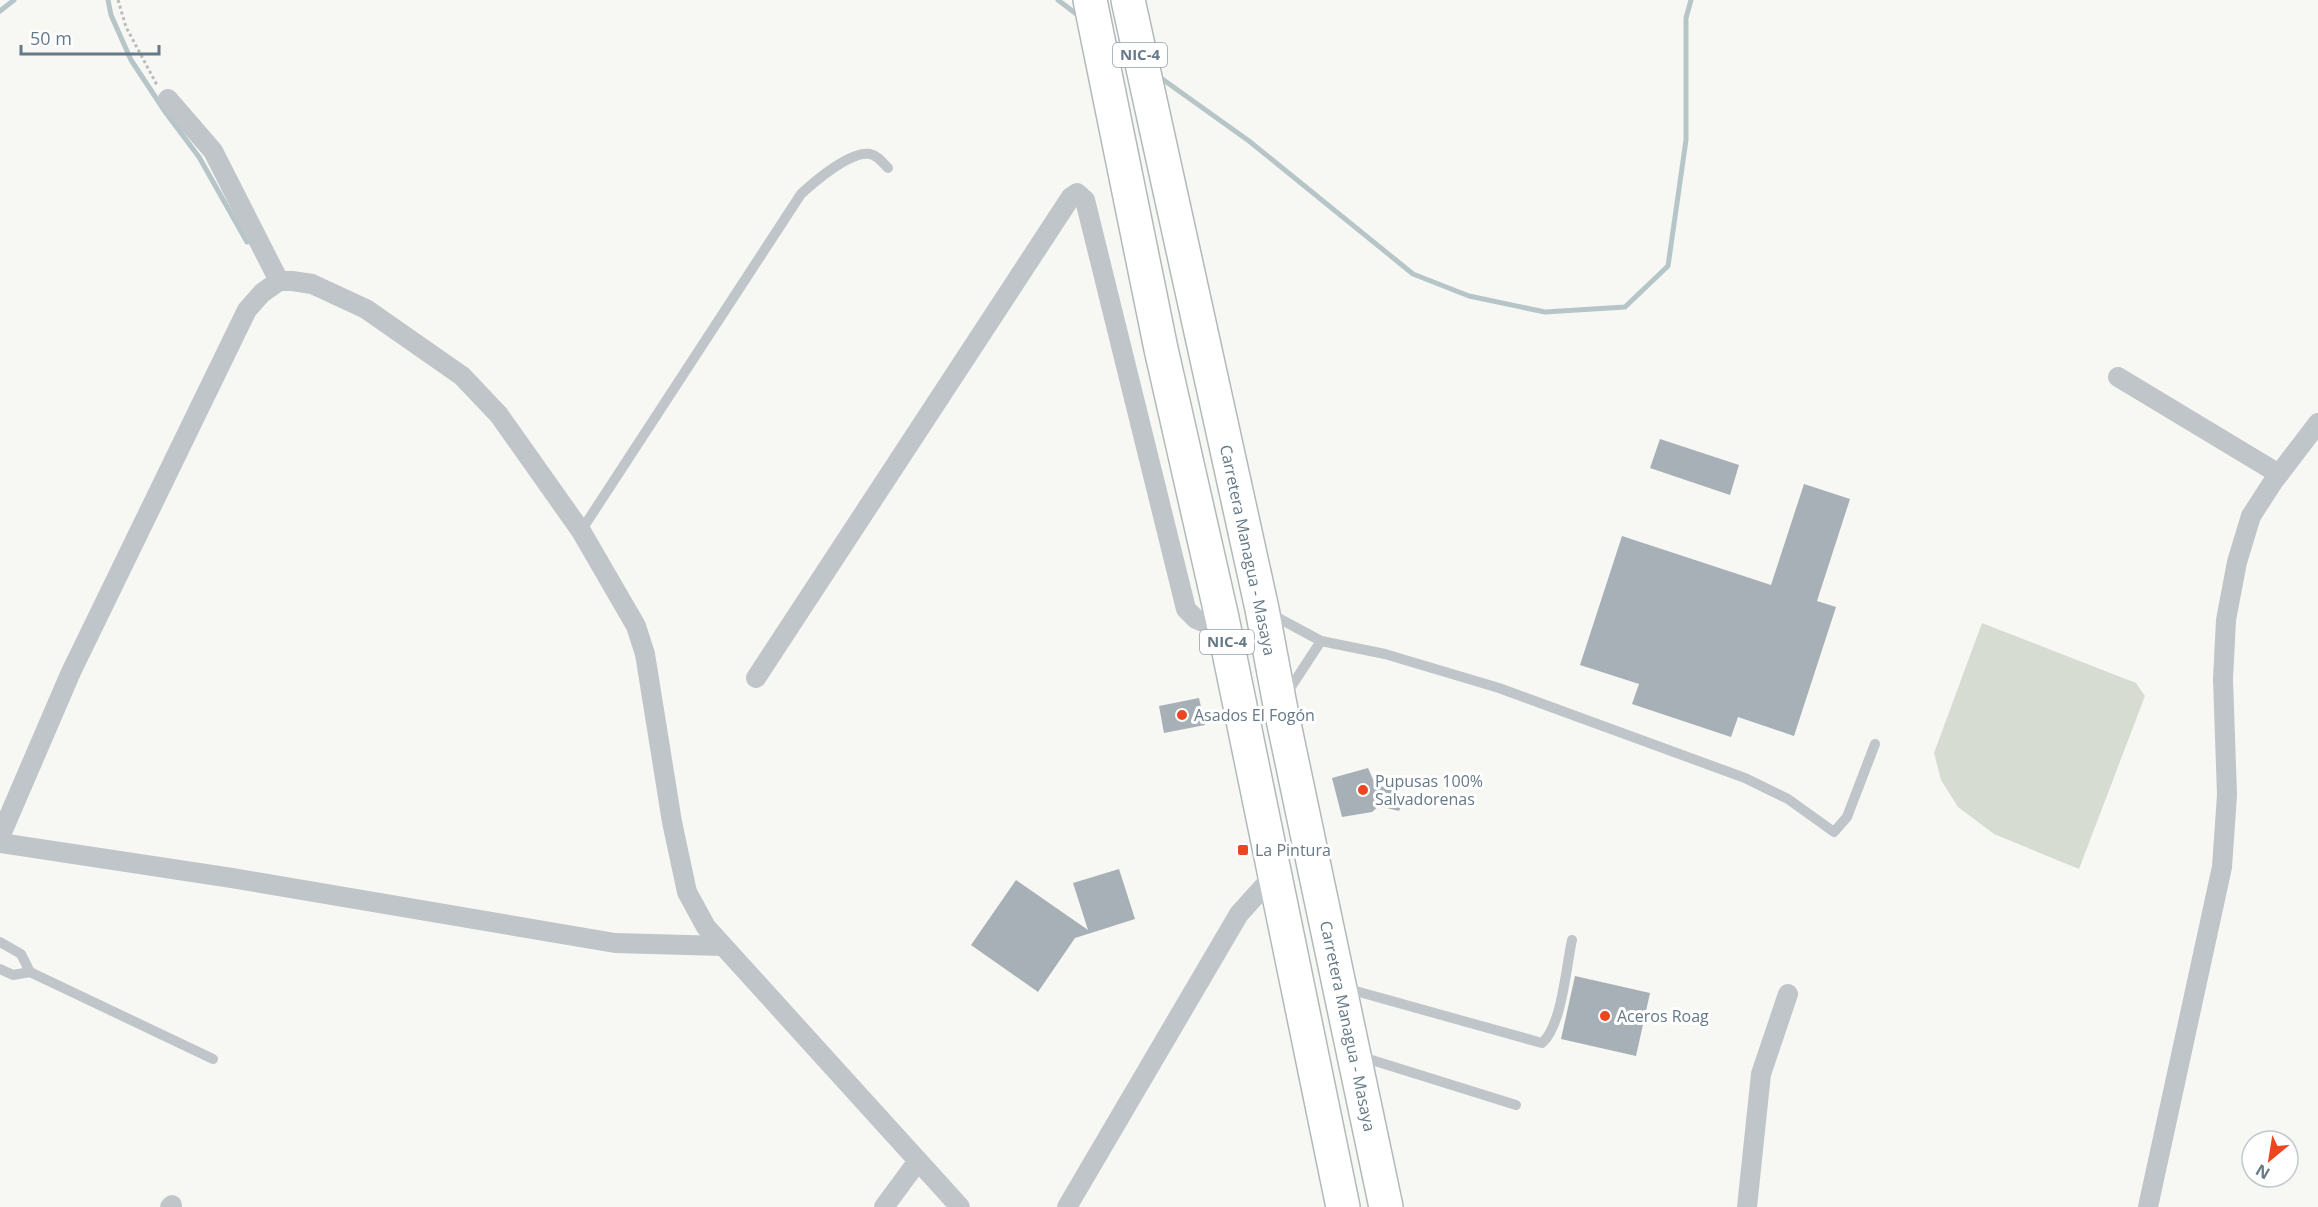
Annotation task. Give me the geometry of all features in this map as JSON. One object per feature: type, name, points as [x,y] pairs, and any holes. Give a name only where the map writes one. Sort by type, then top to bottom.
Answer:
[{"type":"highway","name":"NIC-4","points":[[1090,0],[1161,349],[1225,631],[1343,1207]]},
{"type":"highway","name":"Carretera Managua - Masaya","points":[[1129,2],[1262,609],[1280,705],[1386,1207]]},
{"type":"highway","points":[[1197,505],[1217,551],[1231,597],[1244,608],[1262,609]]},
{"type":"highway","points":[[1275,874],[1289,831],[1273,760],[1273,732],[1280,705]]},
{"type":"street","points":[[168,99],[213,151],[279,281]]},
{"type":"street","points":[[756,678],[1071,197],[1077,193],[1085,200],[1186,609],[1196,619],[1225,631]]},
{"type":"street","points":[[0,837],[72,672],[247,310],[262,293],[279,281],[312,284],[366,309],[462,376],[499,415],[581,531],[636,626],[645,654],[672,822],[687,892],[706,927],[960,1207]]},
{"type":"street","points":[[2118,377],[2279,474]]},
{"type":"street","points":[[2148,1207],[2222,867],[2227,795],[2223,679],[2226,620],[2237,562],[2251,516],[2279,474],[2318,423]]},
{"type":"street","points":[[0,843],[221,876],[615,943],[723,946]]},
{"type":"street","points":[[1066,1207],[1239,914],[1275,874]]},
{"type":"street","points":[[1747,1207],[1761,1074],[1788,994]]},
{"type":"street","points":[[884,1207],[918,1161]]},
{"type":"lane","points":[[581,531],[801,194],[821,176],[839,165],[868,153],[888,168]]},
{"type":"lane","points":[[1262,609],[1321,641],[1385,654],[1499,688],[1745,778],[1788,799],[1834,832],[1847,817],[1875,744]]},
{"type":"lane","points":[[1280,705],[1321,641]]},
{"type":"lane","points":[[1340,987],[1542,1043],[1550,1036],[1556,1022],[1572,940]]},
{"type":"lane","points":[[0,942],[21,954],[30,972]]},
{"type":"lane","points":[[0,969],[13,975],[30,972],[213,1059]]},
{"type":"lane","points":[[1354,1054],[1516,1105]]},
{"type":"path","points":[[118,0],[126,27],[152,79],[168,99]]},
{"type":"shaded area","points":[[1982,623],[2136,683],[2145,696],[2079,869],[1994,834],[1958,807],[1941,780],[1934,753]]},
{"type":"building","points":[[1660,439],[1739,465],[1730,495],[1650,468]]},
{"type":"building","points":[[1804,484],[1850,499],[1817,601],[1836,607],[1794,736],[1738,717],[1731,737],[1632,704],[1639,684],[1580,665],[1622,536],[1771,585]]},
{"type":"building","name":"Asados El Fogón","points":[[1199,698],[1205,725],[1164,733],[1159,706]]},
{"type":"building","name":"Pupusas 100% Salvadorenas","points":[[1368,768],[1375,784],[1406,796],[1399,811],[1379,806],[1372,812],[1342,817],[1332,778]]},
{"type":"building","points":[[1119,869],[1135,919],[1075,938],[1038,992],[971,945],[1016,880],[1088,930],[1073,883]]},
{"type":"building","name":"Aceros Roag","points":[[1575,976],[1650,993],[1636,1056],[1561,1039]]},
{"type":"waterway","points":[[0,11],[14,0]]},
{"type":"waterway","points":[[108,0],[111,15],[131,60],[199,157],[247,242]]},
{"type":"waterway","points":[[1058,0],[1079,16]]},
{"type":"waterway","points":[[1158,76],[1249,141],[1413,274],[1469,296],[1545,312],[1625,307],[1668,266],[1686,140],[1686,18],[1691,0]]},
{"type":"waterway","points":[[1111,40],[1127,52]]},
{"type":"place","name":"Asados El Fogón","points":[[1182,715]]},
{"type":"place","name":"Pupusas 100% Salvadorenas","points":[[1363,790]]},
{"type":"place","name":"La Pintura","points":[[1243,850]]},
{"type":"place","name":"Aceros Roag","points":[[1605,1016]]}]
